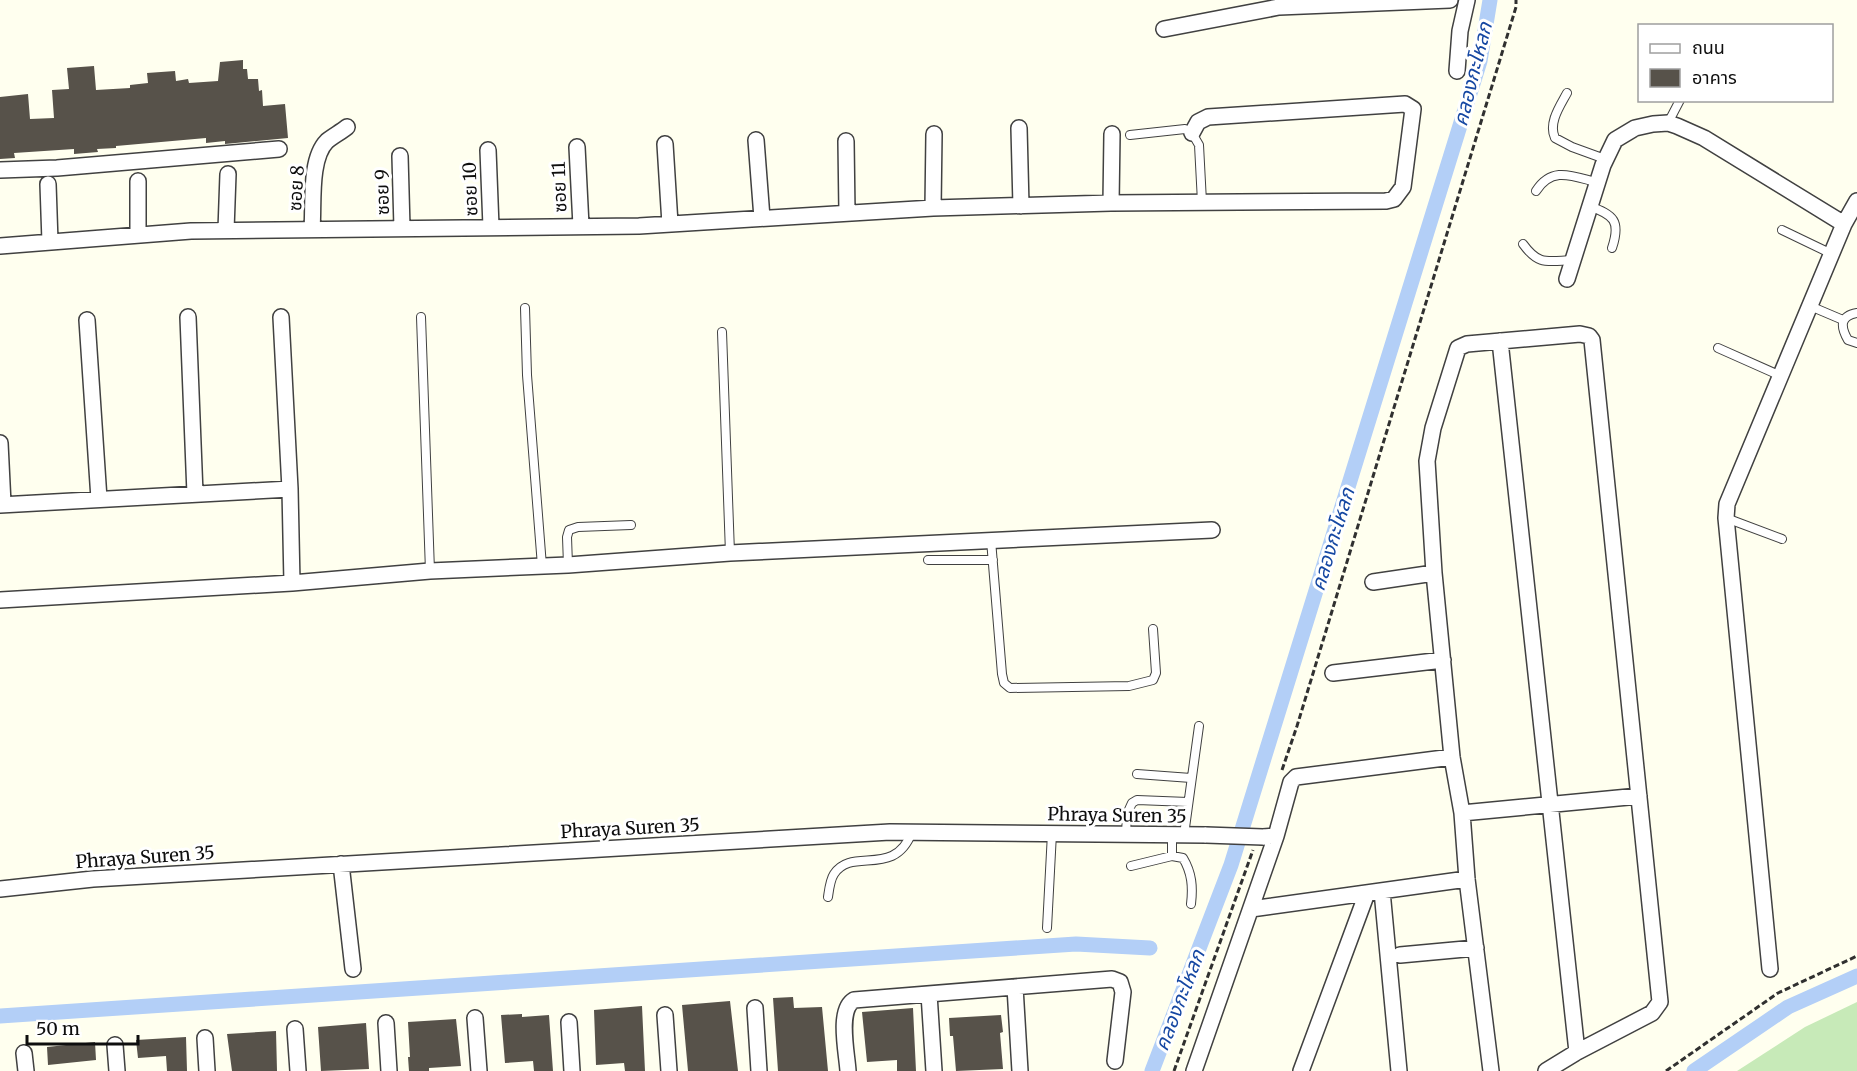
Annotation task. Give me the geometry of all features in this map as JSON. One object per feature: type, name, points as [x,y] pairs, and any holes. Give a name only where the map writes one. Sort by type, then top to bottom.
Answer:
[{"type":"street","points":[[1164,29],[1279,7],[1450,0]]},
{"type":"street","points":[[1457,71],[1460,31],[1467,0]]},
{"type":"street","points":[[0,246],[226,230],[670,224],[933,208],[1111,203],[1386,201],[1394,199],[1403,187],[1413,109],[1405,104],[1208,117],[1198,122],[1192,133]]},
{"type":"street","points":[[1567,279],[1605,159],[1615,140],[1635,128],[1668,123],[1704,138],[1844,224]]},
{"type":"street","name":"ซอย 8","points":[[312,229],[315,165],[319,153],[327,141],[347,127]]},
{"type":"street","points":[[1019,128],[1021,206]]},
{"type":"street","points":[[933,134],[933,208]]},
{"type":"street","points":[[1111,203],[1112,134]]},
{"type":"street","points":[[756,140],[762,218]]},
{"type":"street","points":[[846,141],[847,213]]},
{"type":"street","points":[[665,144],[670,224]]},
{"type":"street","name":"ซอย 11","points":[[577,147],[580,226]]},
{"type":"street","points":[[0,170],[57,168],[279,149]]},
{"type":"street","name":"ซอย 10","points":[[488,150],[491,227]]},
{"type":"street","name":"ซอย 9","points":[[400,156],[402,228]]},
{"type":"street","points":[[226,230],[228,174]]},
{"type":"street","points":[[138,181],[138,235]]},
{"type":"street","points":[[48,184],[50,242]]},
{"type":"street","points":[[1770,969],[1726,518],[1727,504],[1844,224],[1857,201]]},
{"type":"street","points":[[188,317],[195,494]]},
{"type":"street","points":[[281,317],[290,489],[292,583]]},
{"type":"street","points":[[87,320],[99,499]]},
{"type":"street","points":[[1491,1071],[1467,879],[1462,813],[1452,757],[1434,573],[1427,461],[1434,428],[1458,348],[1467,344],[1580,334],[1589,336],[1592,340],[1660,1002],[1652,1013],[1546,1071]]},
{"type":"street","points":[[1500,341],[1577,1052]]},
{"type":"street","points":[[0,443],[1,505],[290,489]]},
{"type":"street","points":[[0,600],[730,553],[1212,530]]},
{"type":"street","points":[[1373,582],[1434,573]]},
{"type":"street","points":[[1333,673],[1443,660]]},
{"type":"street","points":[[1194,1071],[1251,909],[1266,836],[1291,782],[1296,777],[1452,757]]},
{"type":"street","points":[[1462,813],[1639,795]]},
{"type":"street","name":"Phraya Suren 35","points":[[0,889],[93,879],[912,832],[1266,836]]},
{"type":"street","points":[[341,864],[353,969]]},
{"type":"street","points":[[1251,909],[1467,879]]},
{"type":"street","points":[[1302,1071],[1374,892]]},
{"type":"street","points":[[1374,892],[1399,1071]]},
{"type":"street","points":[[1400,955],[1476,948]]},
{"type":"street","points":[[848,1071],[844,1017],[850,1002],[860,998],[1112,979],[1120,982],[1124,998],[1115,1061]]},
{"type":"street","points":[[1014,987],[1020,1071]]},
{"type":"street","points":[[929,994],[934,1071]]},
{"type":"street","points":[[755,1008],[759,1071]]},
{"type":"street","points":[[664,1015],[669,1071]]},
{"type":"street","points":[[475,1018],[479,1071]]},
{"type":"street","points":[[569,1022],[572,1071]]},
{"type":"street","points":[[386,1023],[389,1071]]},
{"type":"street","points":[[295,1029],[298,1071]]},
{"type":"street","points":[[205,1038],[207,1071]]},
{"type":"street","points":[[115,1045],[117,1071]]},
{"type":"street","points":[[24,1053],[26,1071]]},
{"type":"lane","points":[[1567,93],[1556,113],[1552,129],[1555,138],[1605,159]]},
{"type":"lane","points":[[1668,123],[1679,102]]},
{"type":"lane","points":[[1130,135],[1185,129],[1192,133],[1199,146],[1202,202]]},
{"type":"lane","points":[[1536,191],[1543,180],[1554,175],[1571,176],[1596,182]]},
{"type":"lane","points":[[1589,206],[1607,212],[1614,219],[1616,229],[1612,248]]},
{"type":"lane","points":[[1782,230],[1832,254]]},
{"type":"lane","points":[[1523,244],[1533,257],[1545,261],[1573,260]]},
{"type":"lane","points":[[1810,306],[1843,320]]},
{"type":"lane","points":[[525,308],[527,375],[542,566]]},
{"type":"lane","points":[[1857,313],[1843,320],[1843,332],[1850,342],[1857,343]]},
{"type":"lane","points":[[421,317],[430,571]]},
{"type":"lane","points":[[722,332],[730,553]]},
{"type":"lane","points":[[1718,348],[1780,376]]},
{"type":"lane","points":[[1726,518],[1782,539]]},
{"type":"lane","points":[[568,565],[567,537],[569,531],[578,527],[631,525]]},
{"type":"lane","points":[[991,540],[1002,674],[1004,683],[1010,688],[1118,686],[1153,680],[1156,673],[1154,629]]},
{"type":"lane","points":[[928,561],[993,560]]},
{"type":"lane","points":[[1172,856],[1188,802],[1198,726]]},
{"type":"lane","points":[[1137,774],[1191,778]]},
{"type":"lane","points":[[1126,834],[1132,802],[1137,800],[1188,802]]},
{"type":"lane","points":[[828,897],[832,876],[838,869],[848,864],[892,857],[900,853],[908,844],[912,832]]},
{"type":"lane","points":[[1047,928],[1052,834]]},
{"type":"lane","points":[[1131,866],[1172,856],[1183,858],[1190,869],[1193,888],[1191,904]]},
{"type":"path","points":[[1281,770],[1297,726],[1516,8],[1516,0]]},
{"type":"path","points":[[1174,1071],[1266,836]]},
{"type":"path","points":[[1666,1071],[1778,993],[1857,956]]},
{"type":"green space","points":[[1857,1002],[1857,1071],[1737,1071],[1805,1027]]},
{"type":"building","points":[[243,60],[243,69],[247,69],[248,79],[258,79],[259,91],[262,90],[263,106],[285,104],[288,138],[225,144],[225,141],[206,143],[206,138],[116,146],[116,148],[97,149],[98,152],[74,154],[74,149],[14,153],[15,158],[0,159],[0,97],[28,94],[30,119],[54,118],[52,90],[69,89],[67,68],[94,66],[96,90],[130,88],[130,85],[148,83],[147,73],[175,71],[176,81],[188,79],[189,83],[218,81],[220,62]]},
{"type":"building","points":[[793,997],[794,1008],[822,1007],[828,1071],[778,1071],[773,998]]},
{"type":"building","points":[[730,1001],[738,1071],[688,1071],[682,1005]]},
{"type":"building","points":[[642,1006],[645,1071],[625,1071],[624,1063],[596,1065],[594,1010]]},
{"type":"building","points":[[913,1008],[916,1071],[897,1071],[897,1060],[867,1062],[862,1012]]},
{"type":"building","points":[[522,1014],[522,1017],[549,1015],[553,1071],[534,1071],[533,1061],[505,1063],[501,1015]]},
{"type":"building","points":[[1001,1015],[1003,1069],[956,1071],[949,1018]]},
{"type":"building","points":[[456,1019],[461,1066],[429,1068],[429,1071],[409,1071],[408,1022]]},
{"type":"building","points":[[366,1023],[369,1069],[321,1071],[318,1027]]},
{"type":"building","points":[[276,1031],[277,1071],[232,1071],[227,1034]]},
{"type":"building","points":[[186,1037],[187,1071],[167,1071],[166,1056],[138,1058],[136,1040]]},
{"type":"building","points":[[95,1042],[96,1060],[48,1065],[47,1047]]},
{"type":"waterway","name":"คลองกะโหลก","points":[[1152,1071],[1231,865],[1480,61],[1490,0]]},
{"type":"waterway","points":[[0,1016],[1076,944],[1150,948]]},
{"type":"waterway","points":[[1694,1071],[1788,1007],[1857,976]]}]
